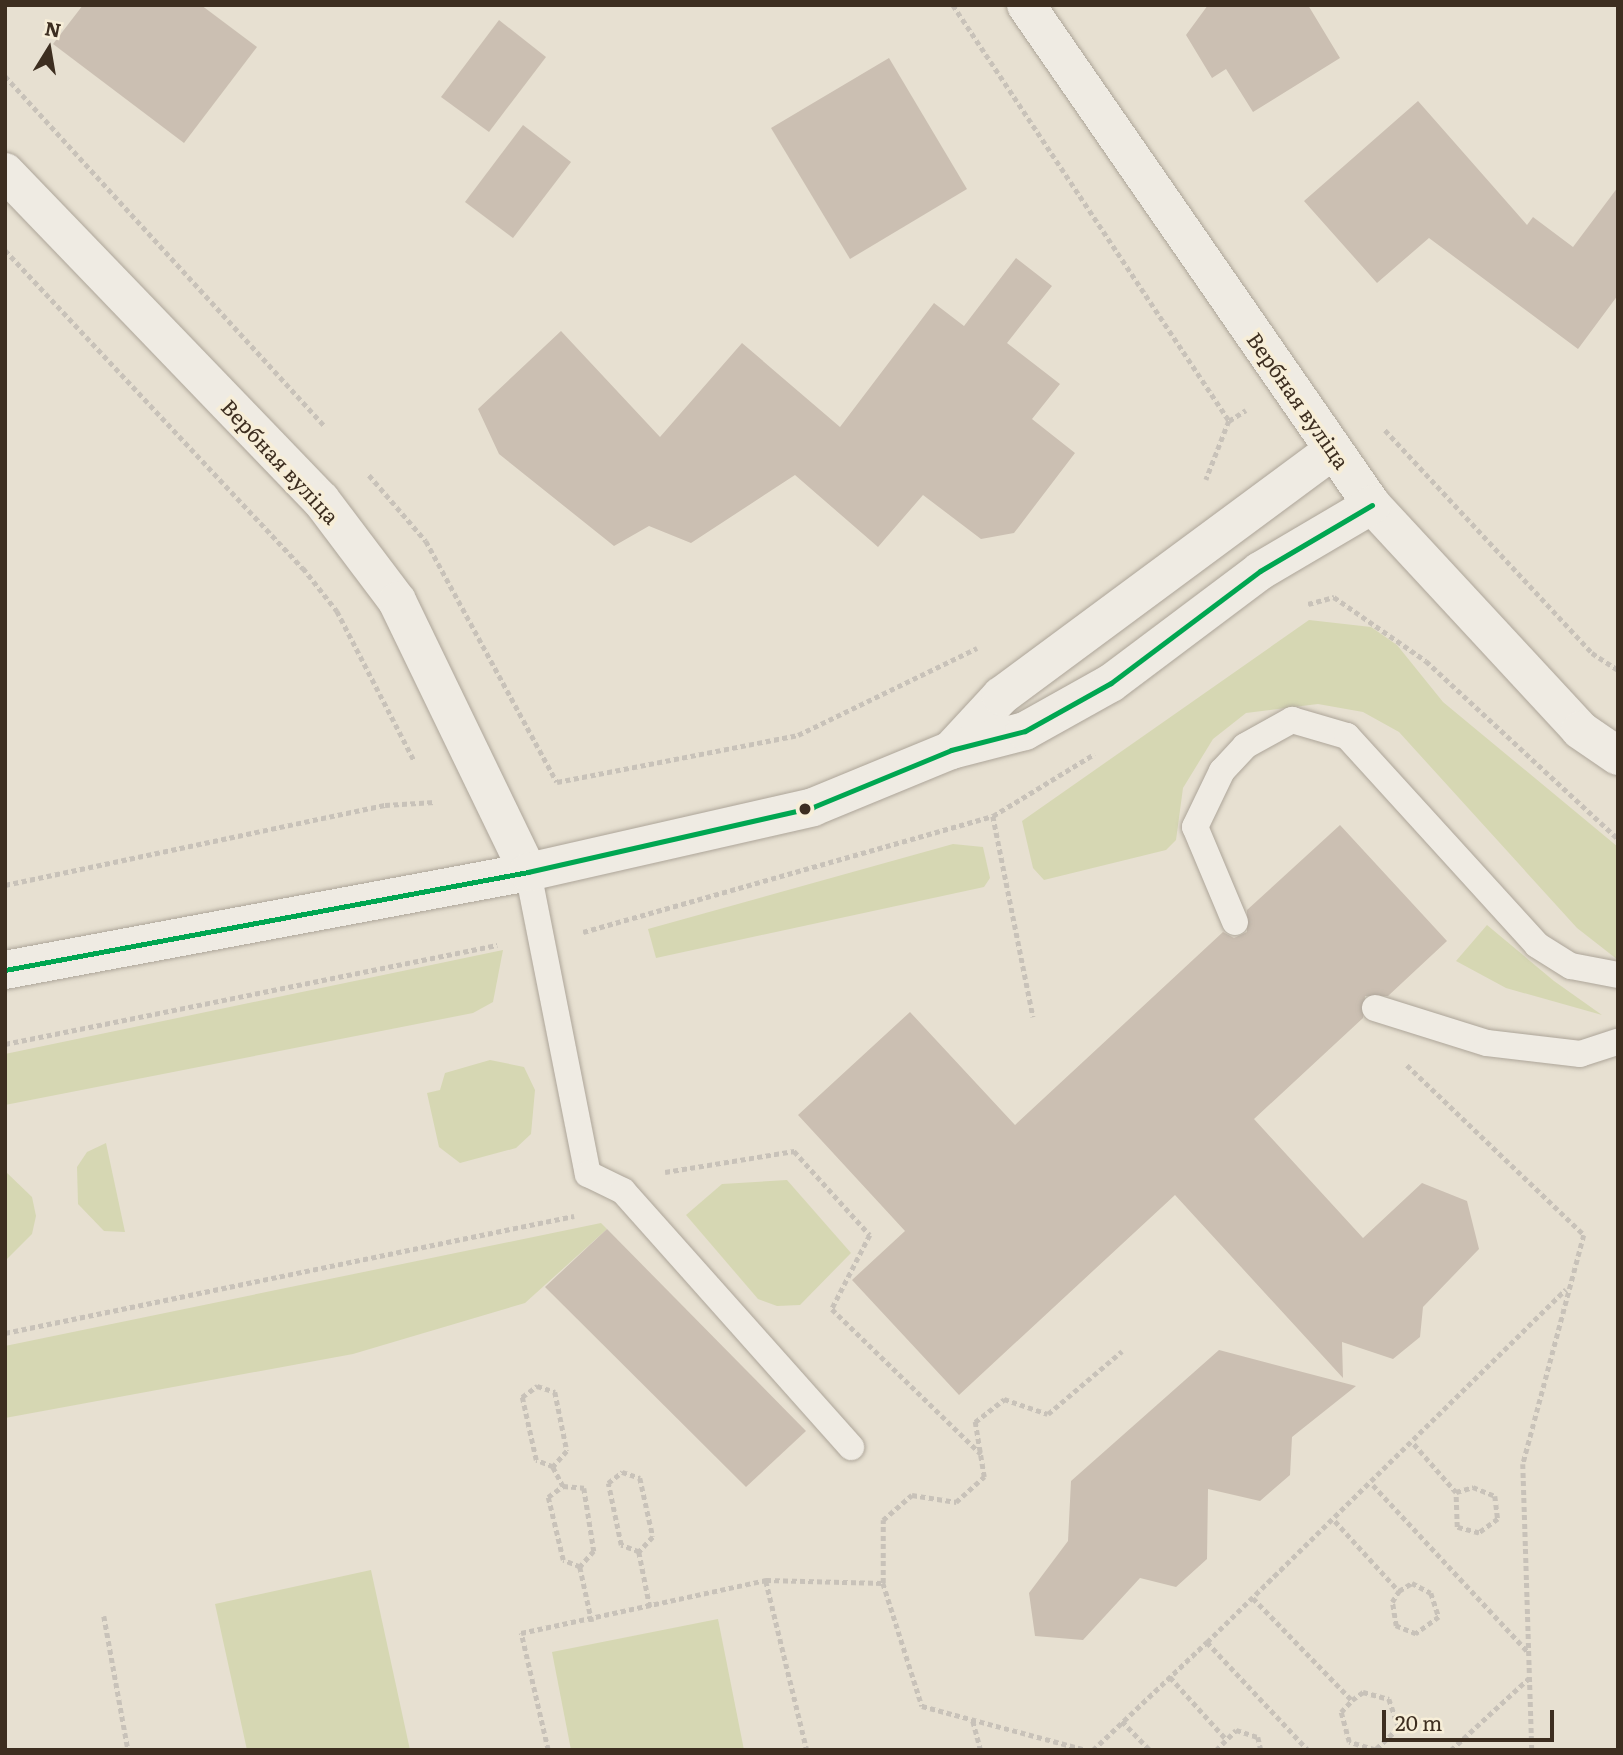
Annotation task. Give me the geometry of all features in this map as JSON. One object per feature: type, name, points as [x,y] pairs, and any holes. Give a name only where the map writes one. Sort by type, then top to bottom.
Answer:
[{"type":"street","name":"Вербная вуліца","points":[[1026,5],[1372,505],[1580,730],[1618,756]]},
{"type":"street","name":"Вербная вуліца","points":[[5,172],[321,500],[389,590],[438,676],[528,872]]},
{"type":"street","points":[[951,750],[1002,696],[1333,450]]},
{"type":"street","points":[[5,970],[528,872],[813,807],[951,750],[1025,731],[1111,683],[1260,571],[1372,505]]},
{"type":"lane","points":[[1235,922],[1195,827],[1222,771],[1245,746],[1292,720],[1348,736],[1536,945],[1571,966],[1618,975]]},
{"type":"lane","points":[[528,872],[588,1174],[624,1191],[851,1447]]},
{"type":"lane","points":[[1375,1007],[1487,1043],[1580,1054],[1618,1042]]},
{"type":"path","points":[[953,5],[1230,421],[1202,489]]},
{"type":"path","points":[[5,76],[328,431]]},
{"type":"path","points":[[5,250],[303,568],[337,611],[419,770]]},
{"type":"path","points":[[365,471],[433,552],[557,782],[798,735],[988,643]]},
{"type":"path","points":[[1457,514],[1592,653],[1618,670]]},
{"type":"path","points":[[1334,597],[1426,661],[1618,839]]},
{"type":"path","points":[[5,885],[385,805],[437,806],[431,794]]},
{"type":"path","points":[[993,816],[1033,1017]]},
{"type":"path","points":[[5,1044],[497,945]]},
{"type":"path","points":[[1407,1065],[1584,1235],[1523,1464],[1532,1750]]},
{"type":"path","points":[[5,1333],[607,1210],[624,1191],[626,1178],[794,1151],[870,1236],[832,1309],[981,1454]]},
{"type":"path","points":[[1093,1750],[1373,1485],[1568,1287]]},
{"type":"path","points":[[1086,1750],[922,1706],[883,1583],[883,1520],[912,1495],[957,1502],[984,1477],[975,1422],[1004,1399],[1048,1414],[1122,1351]]},
{"type":"path","points":[[553,1467],[567,1451],[555,1392],[537,1386],[522,1397],[536,1460],[553,1467],[563,1486]]},
{"type":"path","points":[[1414,1444],[1456,1492],[1457,1527],[1479,1532],[1498,1518],[1495,1496],[1473,1487],[1456,1492]]},
{"type":"path","points":[[622,1472],[640,1478],[653,1537],[639,1552],[621,1545],[608,1483],[622,1472]]},
{"type":"path","points":[[1373,1485],[1529,1653]]},
{"type":"path","points":[[563,1486],[584,1488],[594,1551],[580,1567],[563,1560],[548,1497],[563,1486]]},
{"type":"path","points":[[1335,1521],[1399,1591]]},
{"type":"path","points":[[639,1552],[650,1607]]},
{"type":"path","points":[[580,1567],[592,1622]]},
{"type":"path","points":[[548,1750],[522,1633],[592,1622],[766,1580],[883,1583]]},
{"type":"path","points":[[766,1580],[807,1750]]},
{"type":"path","points":[[1412,1583],[1432,1592],[1439,1617],[1416,1634],[1396,1626],[1392,1602],[1399,1591],[1412,1583]]},
{"type":"path","points":[[1253,1598],[1352,1700]]},
{"type":"path","points":[[104,1616],[128,1750]]},
{"type":"path","points":[[1207,1642],[1308,1750]]},
{"type":"path","points":[[1170,1677],[1226,1739]]},
{"type":"path","points":[[1451,1750],[1530,1678]]},
{"type":"path","points":[[1363,1692],[1389,1699],[1399,1728],[1375,1749],[1349,1742],[1341,1712],[1352,1700],[1363,1692]]},
{"type":"path","points":[[973,1720],[981,1750]]},
{"type":"path","points":[[1122,1721],[1150,1750]]},
{"type":"path","points":[[1216,1750],[1236,1730],[1258,1737],[1261,1750]]},
{"type":"green space","points":[[1309,620],[1371,627],[1397,645],[1443,702],[1618,847],[1618,960],[1577,928],[1399,732],[1363,712],[1318,704],[1246,713],[1213,739],[1183,788],[1176,840],[1166,850],[1044,880],[1033,868],[1022,821]]},
{"type":"green space","points":[[953,844],[983,847],[990,878],[984,887],[656,958],[648,929]]},
{"type":"green space","points":[[1487,925],[1554,981],[1602,1015],[1506,988],[1456,961]]},
{"type":"green space","points":[[503,950],[493,1002],[473,1013],[5,1105],[5,1054]]},
{"type":"green space","points":[[490,1060],[524,1067],[535,1090],[531,1134],[516,1148],[460,1163],[439,1147],[427,1093],[440,1090],[445,1073]]},
{"type":"green space","points":[[106,1143],[125,1232],[104,1231],[78,1204],[77,1167],[87,1152]]},
{"type":"green space","points":[[5,1171],[32,1197],[36,1216],[32,1234],[6,1260]]},
{"type":"green space","points":[[787,1180],[851,1253],[800,1305],[777,1306],[758,1299],[686,1215],[722,1184]]},
{"type":"green space","points":[[601,1223],[607,1229],[525,1303],[353,1354],[5,1418],[5,1346]]},
{"type":"green space","points":[[371,1570],[410,1750],[247,1750],[215,1604]]},
{"type":"green space","points":[[718,1619],[744,1750],[571,1750],[552,1652]]},
{"type":"building","points":[[83,5],[201,5],[257,47],[184,143],[53,44]]},
{"type":"building","points":[[1208,5],[1308,5],[1340,58],[1253,112],[1226,69],[1212,78],[1186,35]]},
{"type":"building","points":[[499,20],[546,57],[489,132],[441,97]]},
{"type":"building","points":[[889,58],[967,189],[850,259],[771,128]]},
{"type":"building","points":[[1418,101],[1527,225],[1533,217],[1573,247],[1618,187],[1618,295],[1578,349],[1429,238],[1377,283],[1304,201]]},
{"type":"building","points":[[523,125],[571,162],[513,238],[465,202]]},
{"type":"building","points":[[1016,258],[1052,286],[1007,343],[1060,384],[1032,419],[1075,453],[1014,533],[981,539],[923,495],[878,547],[795,475],[691,543],[649,526],[614,546],[499,454],[478,409],[561,331],[660,437],[742,343],[840,427],[934,303],[964,326]]},
{"type":"building","points":[[1340,825],[1447,941],[1388,996],[1365,996],[1363,1018],[1254,1119],[1363,1238],[1422,1183],[1467,1201],[1479,1249],[1423,1307],[1420,1337],[1393,1359],[1342,1342],[1343,1378],[1175,1195],[959,1395],[852,1280],[905,1231],[798,1115],[910,1012],[1015,1125],[1223,932],[1234,938],[1247,932],[1247,910]]},
{"type":"building","points":[[607,1229],[806,1431],[746,1487],[545,1287]]},
{"type":"building","points":[[1219,1350],[1356,1386],[1292,1437],[1290,1475],[1260,1501],[1208,1489],[1207,1559],[1176,1587],[1140,1578],[1083,1640],[1035,1636],[1029,1593],[1068,1541],[1071,1481]]},
{"type":"transit line","points":[[5,970],[528,872],[813,807],[951,750],[1025,731],[1111,683],[1260,571],[1372,505]]}]
